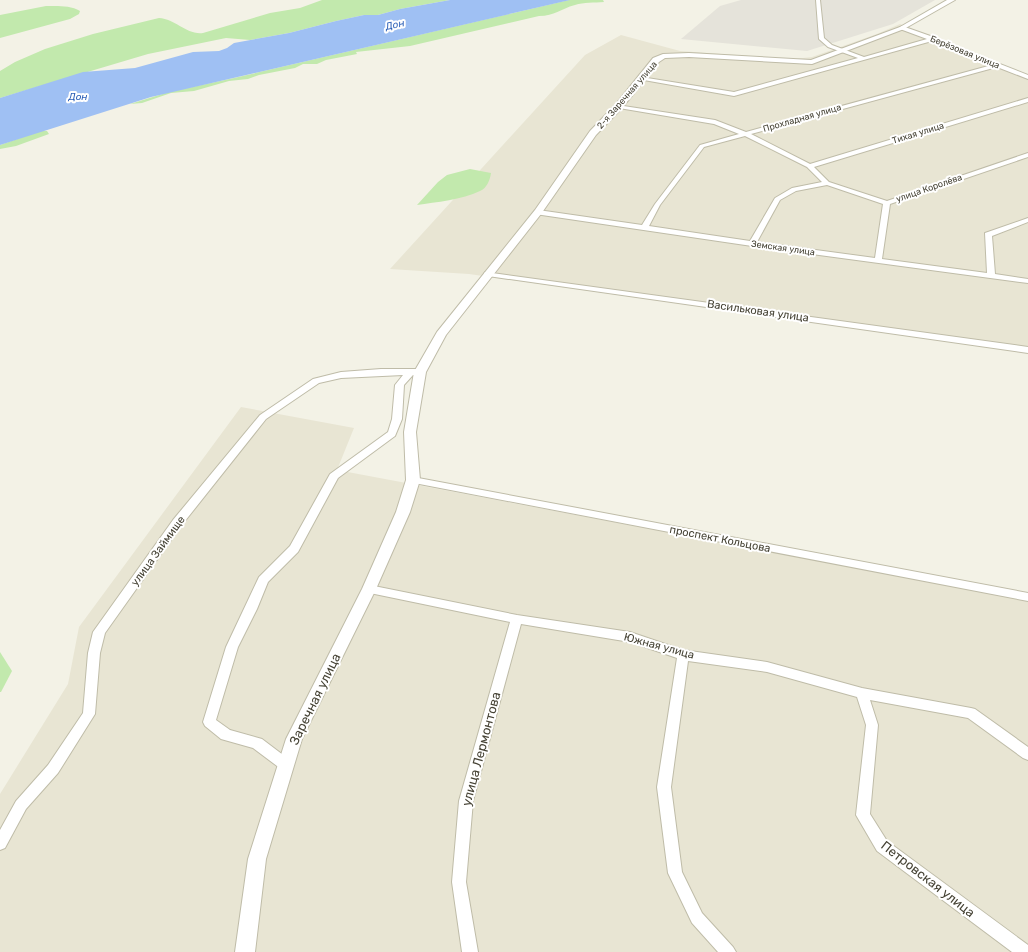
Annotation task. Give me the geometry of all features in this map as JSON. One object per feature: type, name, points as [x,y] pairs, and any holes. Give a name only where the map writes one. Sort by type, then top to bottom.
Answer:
[{"type":"street","points":[[818,0],[821,38],[830,46],[863,58]]},
{"type":"street","name":"2-я Заречная улица","points":[[413,480],[410,432],[415,372],[441,334],[538,212],[593,133],[619,106],[656,60],[663,56],[689,55],[812,62],[840,50],[902,28],[952,0]]},
{"type":"street","name":"Берёзовая улица","points":[[902,28],[934,39],[1028,77]]},
{"type":"street","points":[[641,79],[734,94],[934,39]]},
{"type":"street","name":"Прохладная улица","points":[[645,227],[658,205],[702,146],[998,65]]},
{"type":"street","name":"Тихая улица","points":[[809,166],[1028,100]]},
{"type":"street","points":[[619,106],[715,122],[746,134],[809,166],[827,183],[887,203]]},
{"type":"street","name":"улица Королёва","points":[[878,261],[887,203],[1028,155]]},
{"type":"street","points":[[752,244],[777,199],[794,189],[827,183]]},
{"type":"street","name":"Земская улица","points":[[538,212],[752,244],[1028,281]]},
{"type":"street","points":[[991,276],[988,235],[1028,220]]},
{"type":"street","name":"Васильковая улица","points":[[488,274],[1028,350]]},
{"type":"street","name":"улица Займище","points":[[0,843],[21,805],[53,769],[89,714],[94,653],[99,632],[177,524],[263,417],[316,381],[341,375],[381,372],[415,372]]},
{"type":"street","points":[[286,765],[257,743],[226,735],[209,722],[219,686],[232,647],[251,609],[263,580],[294,549],[334,476],[392,434],[397,419],[400,385],[415,372]]},
{"type":"street","name":"Заречная улица","points":[[245,952],[257,859],[294,740],[369,589],[403,512],[413,480]]},
{"type":"street","name":"проспект Кольцова","points":[[413,480],[1028,597]]},
{"type":"street","name":"Южная улица","points":[[369,589],[517,619],[630,637],[683,655],[767,667],[862,693],[972,713],[1028,754]]},
{"type":"street","name":"улица Лермонтова","points":[[470,952],[459,882],[466,801],[517,619]]},
{"type":"street","points":[[683,655],[664,787],[675,873],[697,918],[728,952]]},
{"type":"street","name":"Петровская улица","points":[[862,693],[872,725],[863,814],[882,846],[1025,952]]},
{"type":"shaded area","points":[[741,0],[935,0],[893,24],[807,51],[681,39],[720,6]]},
{"type":"shaded area","points":[[900,24],[1028,75],[1028,352],[469,274],[390,269],[585,55],[621,35],[680,51],[794,59],[812,57],[877,34]]},
{"type":"shaded area","points":[[241,407],[354,428],[337,470],[1028,600],[1028,952],[0,952],[0,794],[68,684],[79,627]]},
{"type":"green space","points":[[322,0],[450,0],[400,9],[378,15],[364,15],[289,33],[250,40],[226,38],[148,54],[0,98],[0,71],[15,62],[45,49],[93,34],[159,18],[171,21],[191,32],[203,33],[270,13],[300,8]]},
{"type":"green space","points":[[569,0],[603,0],[604,2],[578,4],[545,16],[539,16],[410,46],[356,52],[357,54],[326,60],[317,64],[303,64],[295,68],[259,75],[248,79],[229,81],[194,91],[171,93],[142,103],[130,104],[169,92]]},
{"type":"green space","points":[[46,6],[68,7],[80,11],[79,14],[70,19],[0,38],[0,15]]},
{"type":"green space","points":[[40,131],[47,131],[49,134],[16,146],[0,149],[0,145]]},
{"type":"green space","points":[[470,169],[491,173],[488,184],[485,188],[457,199],[417,205],[438,182],[447,175]]},
{"type":"green space","points":[[0,652],[12,671],[1,692],[0,692]]},
{"type":"water","name":"Дон","points":[[450,0],[570,0],[151,97],[0,145],[0,98],[83,72],[135,68],[193,52],[219,51],[234,43],[289,33],[364,15],[378,15],[400,9]]}]
